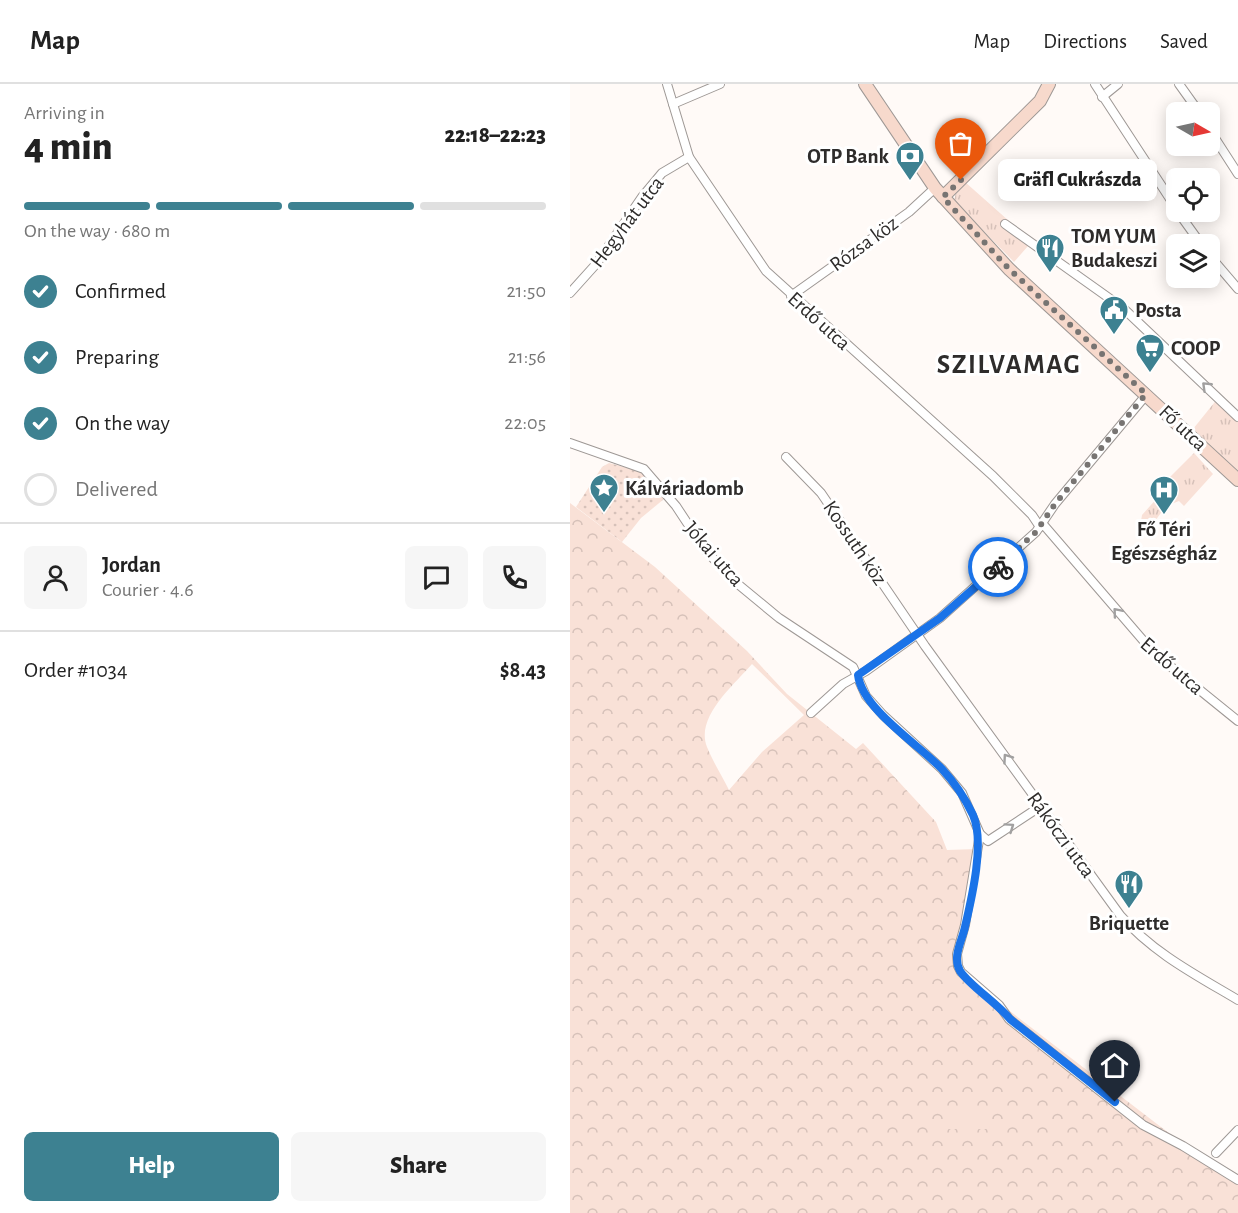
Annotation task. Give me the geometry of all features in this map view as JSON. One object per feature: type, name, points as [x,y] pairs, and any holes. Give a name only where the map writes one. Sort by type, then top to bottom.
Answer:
[{"type":"main road","name":"Fő utca","points":[[865,84],[939,192],[1009,269],[1238,480]]},
{"type":"main road","points":[[939,192],[1040,101],[1049,84]]},
{"type":"street","name":"Erdő utca","points":[[667,84],[689,158],[748,248],[791,296],[1043,522],[1154,653],[1238,721]]},
{"type":"street","points":[[673,104],[720,84]]},
{"type":"street","points":[[1095,84],[1166,193]]},
{"type":"street","points":[[1102,97],[1118,84]]},
{"type":"street","points":[[1179,84],[1192,102]]},
{"type":"street","points":[[1220,146],[1238,174]]},
{"type":"street","name":"Hegyhát utca","points":[[570,292],[597,263],[629,214],[662,172],[689,158]]},
{"type":"street","name":"Rózsa köz","points":[[791,296],[939,192]]},
{"type":"street","points":[[1005,224],[1123,308],[1238,417]]},
{"type":"street","points":[[1220,268],[1238,289]]},
{"type":"street","points":[[811,713],[843,684],[918,635],[957,603],[1043,522],[1146,394]]},
{"type":"street","name":"Jókai utca","points":[[570,443],[644,469],[676,506],[705,550],[739,585],[779,618],[853,667],[858,675]]},
{"type":"street","name":"Kossuth köz","points":[[786,457],[821,493],[918,635]]},
{"type":"street","name":"Rákóczi utca","points":[[918,635],[1087,871],[1136,933],[1164,956],[1238,1000]]},
{"type":"street","points":[[858,675],[862,690],[883,715],[942,770],[962,793],[980,834],[988,841],[1041,806]]},
{"type":"street","points":[[980,834],[965,925],[957,954],[961,972],[999,1005],[1010,1019],[1143,1125],[1183,1146],[1238,1180]]},
{"type":"street","points":[[1216,1153],[1238,1130]]},
{"type":"green space","points":[[965,182],[1009,221],[1006,228],[1028,246],[1014,262],[954,201],[956,192]]},
{"type":"green space","points":[[1218,398],[1238,417],[1238,480],[1189,434]]},
{"type":"green space","points":[[1194,453],[1213,474],[1184,506],[1179,501],[1166,506],[1147,532],[1140,527],[1142,515],[1159,496],[1155,492]]},
{"type":"green space","points":[[609,463],[643,472],[642,474],[651,481],[650,486],[656,487],[664,499],[641,518],[622,542],[576,507],[602,467]]},
{"type":"green space","points":[[570,503],[655,567],[747,651],[787,694],[856,749],[863,743],[936,822],[947,850],[977,849],[958,966],[981,989],[1204,1160],[1238,1178],[1238,1213],[570,1213]],"holes":[[[752,664],[804,715],[762,752],[729,790],[707,747],[706,724],[718,702]]]},
{"type":"green space","points":[[944,1107],[990,1107],[989,1129],[944,1129]]},
{"type":"way so far","points":[[961,180],[943,197],[949,204],[1009,269],[1146,394],[1104,448],[1055,504],[1036,532],[998,567]]},
{"type":"place","name":"Gräfl Cukrászda","points":[[961,180]]},
{"type":"place","name":"OTP Bank","points":[[910,182]]},
{"type":"place","name":"TOM YUM Budakeszi","points":[[1050,274]]},
{"type":"place","name":"Posta","points":[[1114,336]]},
{"type":"place","name":"COOP","points":[[1150,374]]},
{"type":"place","name":"Kálváriadomb","points":[[604,514]]},
{"type":"place","name":"Fő Téri Egészségház","points":[[1164,516]]},
{"type":"place","name":"Briquette","points":[[1129,910]]},
{"type":"district","name":"SZILVAMAG","points":[[1009,364]]},
{"type":"route","points":[[998,567],[918,635],[858,675],[859,683],[883,715],[942,770],[962,793],[974,816],[980,834],[965,925],[957,954],[961,972],[999,1005],[1010,1019],[1115,1102]]}]
